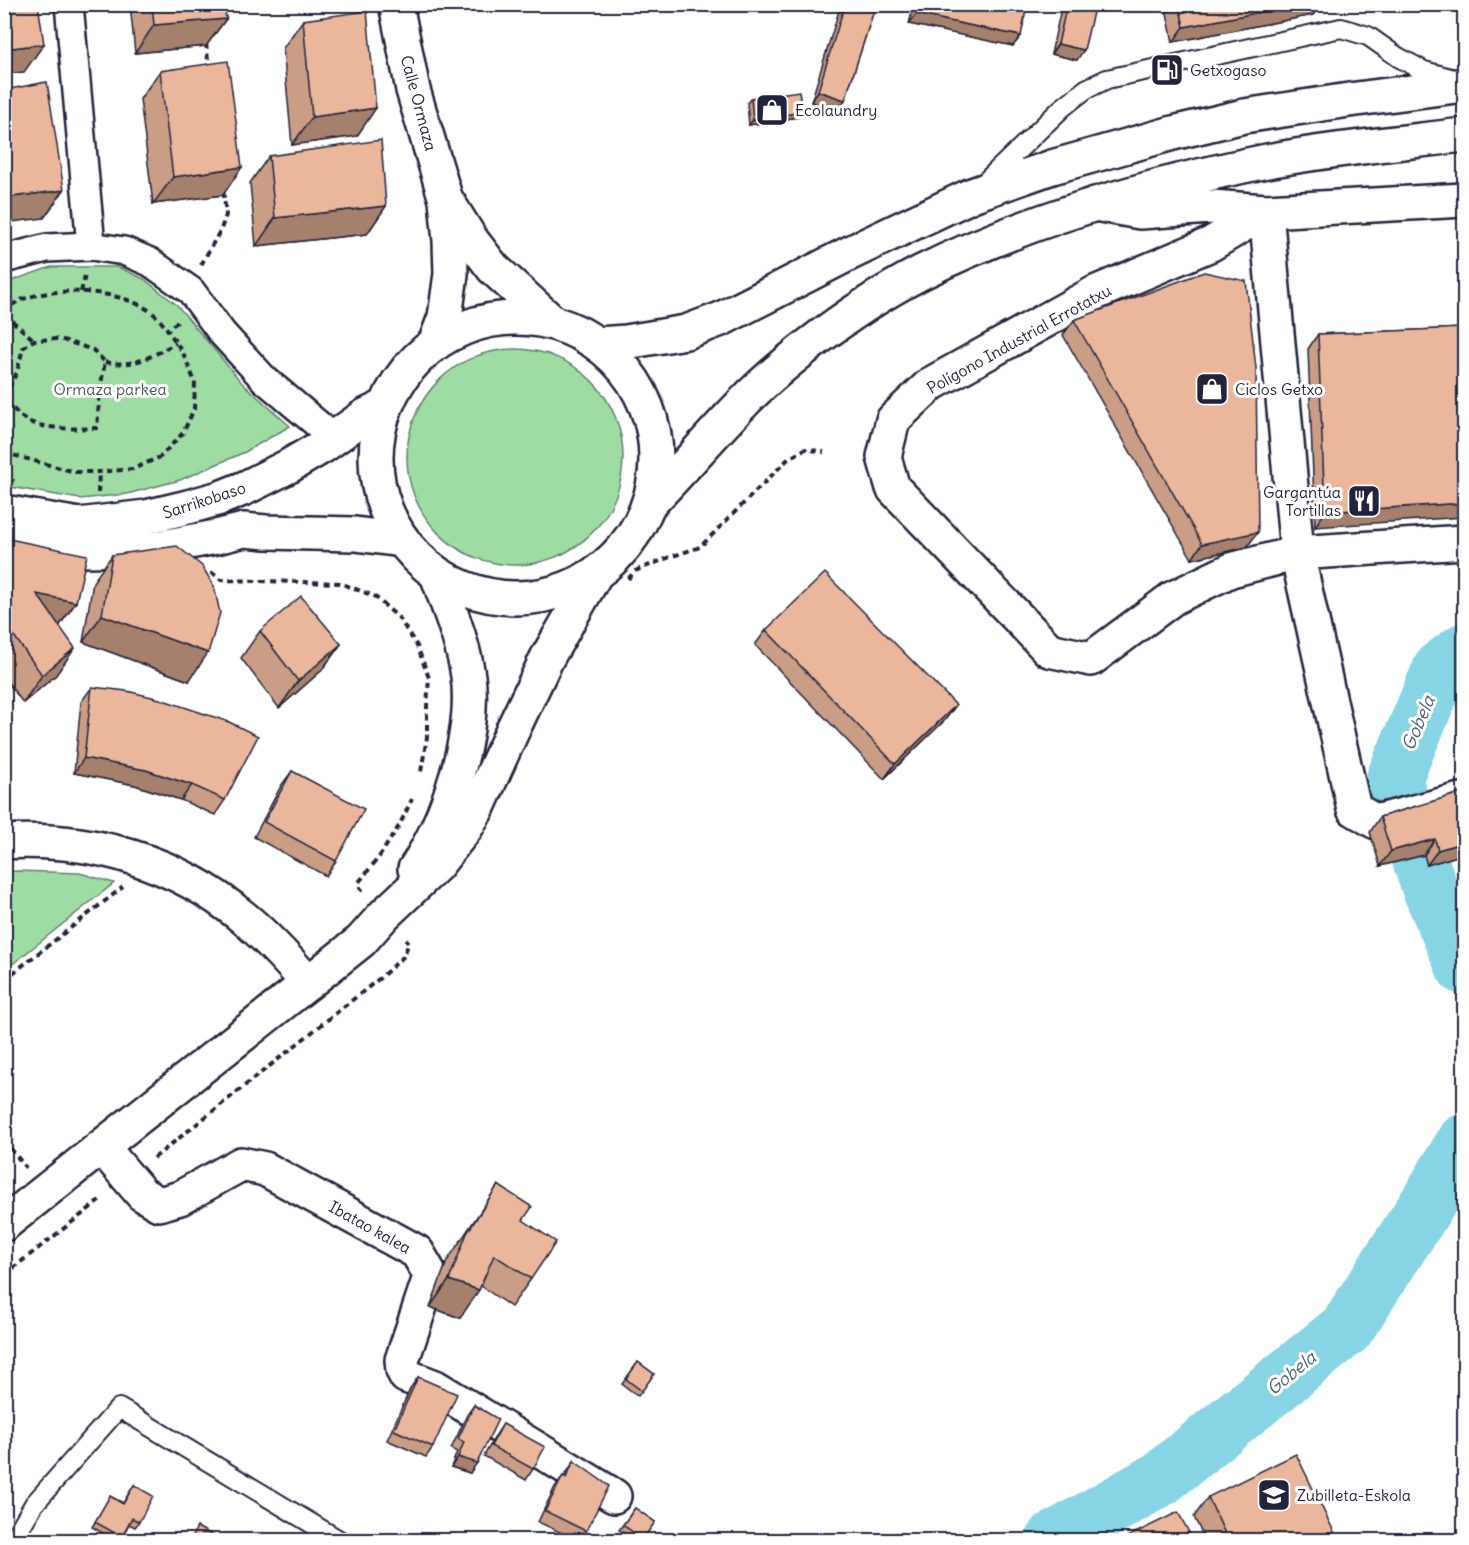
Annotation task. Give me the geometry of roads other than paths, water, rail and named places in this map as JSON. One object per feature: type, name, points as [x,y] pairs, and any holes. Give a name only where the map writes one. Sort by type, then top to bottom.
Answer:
[{"type":"street","points":[[69,4],[91,246]]},
{"type":"street","name":"Calle Ormaza","points":[[396,4],[413,90],[447,200],[451,274],[446,317],[436,341]]},
{"type":"street","points":[[598,344],[626,342],[686,332],[721,319],[850,253],[972,195],[1052,167],[1173,133],[1234,119],[1464,84]]},
{"type":"street","points":[[648,506],[743,402],[783,366],[850,316],[922,272],[989,242],[1072,211],[1189,178],[1264,162],[1366,146],[1464,135]]},
{"type":"street","name":"Calle Ormaza","points":[[447,200],[470,238],[493,268],[552,322]]},
{"type":"street","points":[[1095,204],[1140,213],[1210,207],[1266,211],[1464,200]]},
{"type":"street","points":[[1266,211],[1297,553],[1354,809],[1376,822],[1464,800]]},
{"type":"street","name":"Polígono Industrial Errotatxu","points":[[1266,211],[1211,244],[1095,293],[931,384],[893,420],[884,457],[893,488],[1049,650],[1091,659],[1173,598],[1231,570],[1297,553],[1464,542]]},
{"type":"street","points":[[4,260],[47,248],[91,246],[124,251],[150,262],[194,297],[222,333],[264,379],[334,438]]},
{"type":"street","points":[[4,1224],[361,941],[384,915],[436,866],[465,829],[478,807],[513,727],[548,658],[611,577],[613,560],[639,525],[648,506],[655,476],[656,446],[650,417],[638,389],[621,364],[598,344],[576,331],[552,322],[528,318],[504,317],[480,321],[457,329],[436,341],[405,370],[384,407],[378,429],[375,452],[376,475],[381,498],[402,540],[418,559],[437,574],[462,587],[489,596],[517,598],[545,595],[611,577]]},
{"type":"street","name":"Sarrikobaso","points":[[10,497],[79,525],[146,517],[220,498],[237,491],[323,447],[365,416],[384,407]]},
{"type":"street","name":"Sarrikobaso","points":[[4,538],[82,550],[152,549],[244,530],[355,534],[402,540]]},
{"type":"street","points":[[384,915],[418,865],[443,814],[455,780],[465,737],[469,705],[468,678],[463,651],[437,574]]},
{"type":"street","points":[[4,843],[32,841],[70,843],[107,850],[179,876],[212,895],[243,917],[308,983]]},
{"type":"street","name":"Ibatao kalea","points":[[102,1147],[142,1194],[159,1204],[180,1198],[241,1164],[265,1169],[417,1252],[430,1277],[402,1360],[406,1376],[435,1388],[614,1496]]},
{"type":"lane","points":[[972,195],[1062,108],[1086,89],[1107,79],[1158,67],[1341,28],[1368,36],[1398,57],[1424,71],[1464,84]]},
{"type":"lane","points":[[13,1540],[34,1503],[118,1408],[339,1540]]},
{"type":"waterway","name":"Gobela","points":[[1402,805],[1394,779],[1441,668],[1464,651]]},
{"type":"waterway","name":"Gobela","points":[[1420,860],[1464,967]]},
{"type":"waterway","name":"Gobela","points":[[1053,1540],[1160,1479],[1346,1329],[1429,1201],[1464,1142]]},
{"type":"place","name":"Getxogaso","points":[[1167,70]]},
{"type":"place","name":"Ecolaundry","points":[[772,110]]},
{"type":"place","name":"Ciclos Getxo","points":[[1212,389]]},
{"type":"place","name":"Gargantúa Tortillas","points":[[1364,501]]},
{"type":"place","name":"Zubilleta-Eskola","points":[[1274,1495]]},
{"type":"park label","name":"Ormaza parkea","points":[[110,389]]}]
